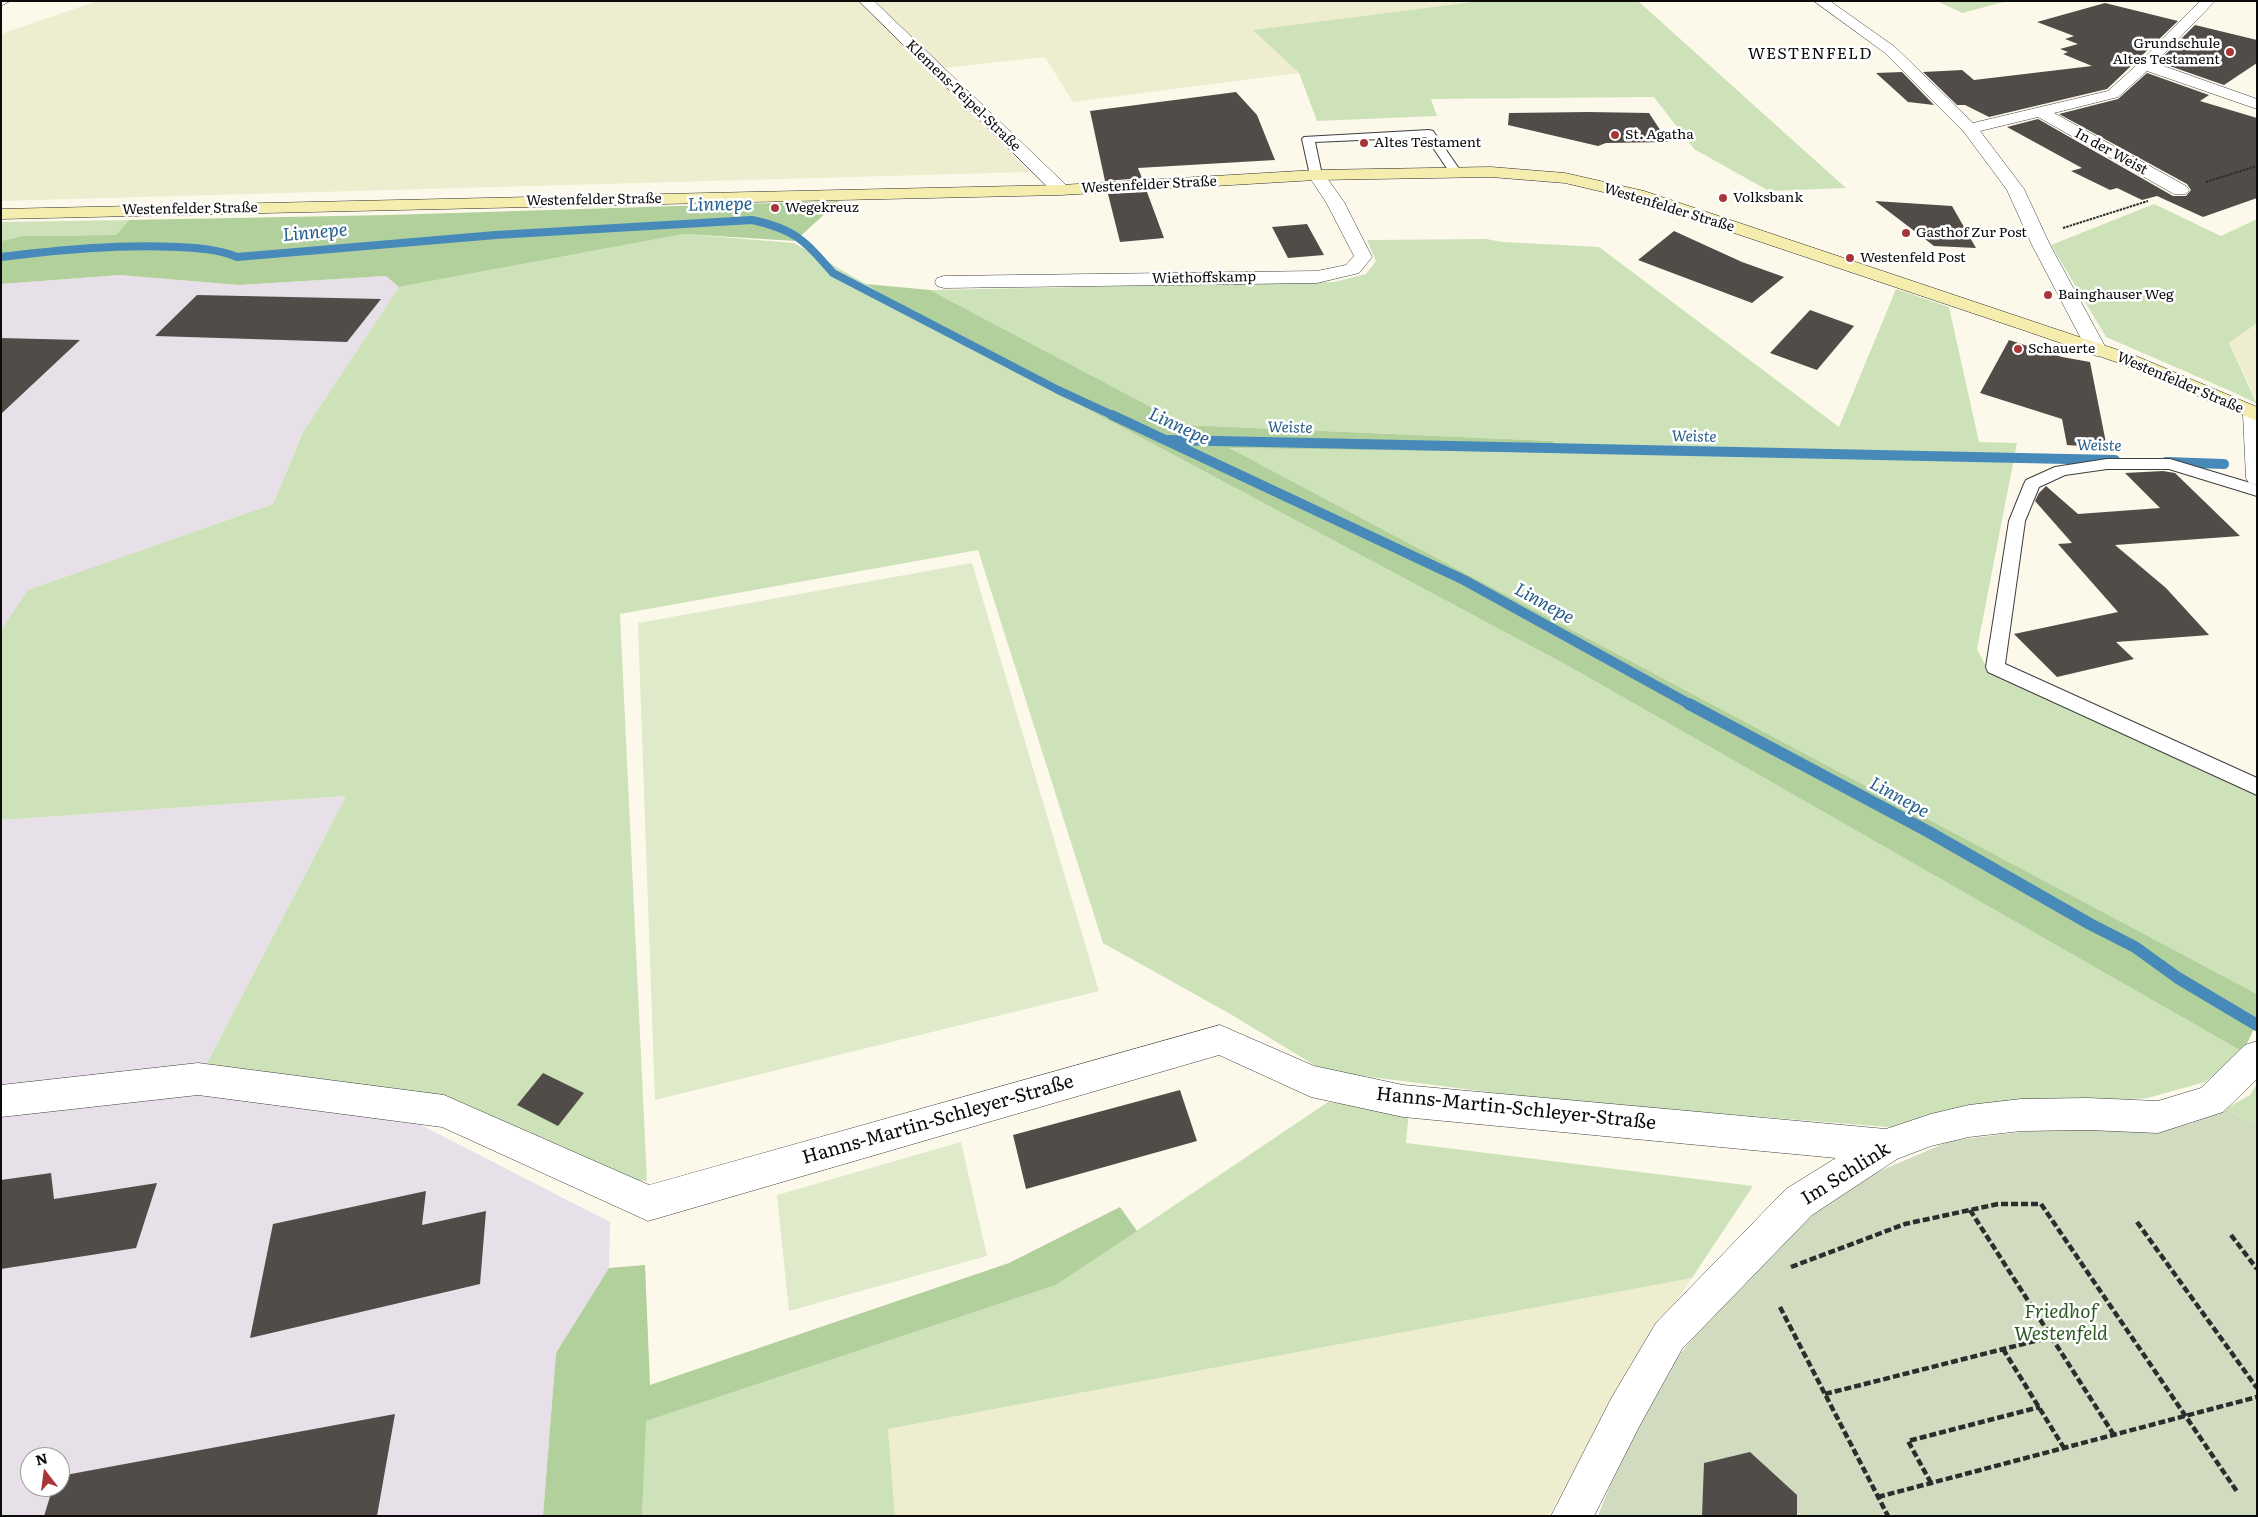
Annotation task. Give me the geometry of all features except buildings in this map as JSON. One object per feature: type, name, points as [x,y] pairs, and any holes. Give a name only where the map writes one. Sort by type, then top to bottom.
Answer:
[{"type":"main road","name":"Westenfelder Straße","points":[[1,214],[1061,190],[1316,175],[1492,172],[1565,178],[1638,195],[2097,350],[2158,372],[2255,414]]},
{"type":"street","name":"Klemens-Teipel-Straße","points":[[866,1],[1061,190]]},
{"type":"street","points":[[1821,1],[1890,50],[1970,129],[2015,189],[2041,245],[2097,350]]},
{"type":"street","name":"In der Weist","points":[[1970,129],[2042,113],[2113,94],[2145,66],[2208,1]]},
{"type":"street","points":[[2145,66],[2257,104]]},
{"type":"street","name":"In der Weist","points":[[2042,113],[2180,190]]},
{"type":"street","name":"Wiethoffskamp","points":[[944,282],[1317,276],[1352,270],[1363,257],[1335,202],[1316,175]]},
{"type":"street","points":[[2255,414],[2257,478]]},
{"type":"street","name":"Hanns-Martin-Schleyer-Straße","points":[[1,1101],[198,1079],[444,1111],[648,1203],[1220,1040],[1311,1081],[1403,1101],[1886,1146]]},
{"type":"street","name":"Im Schlink","points":[[1572,1516],[1626,1411],[1668,1336],[1799,1202],[1886,1146],[1931,1130],[1960,1123],[2013,1116],[2088,1114],[2158,1117],[2211,1101],[2256,1057]]},
{"type":"lane","points":[[1316,175],[1308,139],[1429,133],[1456,173]]},
{"type":"lane","points":[[2257,491],[2170,464],[2107,464],[2061,471],[2032,484],[2017,521],[1995,667],[2257,787]]},
{"type":"path","points":[[1730,1271],[1764,1276],[1905,1224],[1998,1204],[2041,1204],[2238,1493]]},
{"type":"path","points":[[1970,1210],[2114,1435]]},
{"type":"path","points":[[2137,1222],[2257,1388]]},
{"type":"path","points":[[2231,1236],[2257,1269]]},
{"type":"path","points":[[1780,1307],[1888,1516]]},
{"type":"path","points":[[1825,1394],[2052,1338]]},
{"type":"path","points":[[2003,1349],[2064,1448]]},
{"type":"path","points":[[1878,1497],[2257,1397]]},
{"type":"path","points":[[1930,1483],[1908,1441],[2040,1407]]},
{"type":"shaded area","points":[[97,1],[858,1],[1030,172],[1,201],[1,34]]},
{"type":"shaded area","points":[[874,1],[1479,1],[1254,30],[1299,73],[1073,102],[1045,57],[943,68]]},
{"type":"shaded area","points":[[120,275],[239,285],[386,276],[399,287],[303,432],[273,504],[29,590],[1,630],[1,284]]},
{"type":"shaded area","points":[[2257,323],[2257,402],[2229,342]]},
{"type":"shaded area","points":[[346,796],[205,1067],[204,1091],[421,1125],[610,1222],[609,1268],[556,1353],[543,1516],[1,1516],[1,820]]},
{"type":"shaded area","points":[[1692,1278],[1633,1362],[1549,1516],[895,1516],[888,1429]]},
{"type":"green space","points":[[1479,1],[1638,1],[1846,188],[1769,191],[1694,149],[1654,97],[1431,99],[1437,116],[1317,121],[1299,73],[1253,30]]},
{"type":"green space","points":[[1937,1],[2008,1],[1962,13]]},
{"type":"green space","points":[[839,201],[795,241],[684,234],[399,287],[386,276],[239,285],[120,275],[1,284],[1,241],[22,236],[116,235],[129,220],[389,215]]},
{"type":"green space","points":[[2154,204],[2221,236],[2257,219],[2257,323],[2229,343],[2257,404],[2106,337],[2051,245]]},
{"type":"green space","points":[[129,220],[116,235],[22,236],[1,241],[1,222]]},
{"type":"green space","points":[[684,234],[794,243],[866,284],[908,313],[1572,668],[2243,1052],[2205,1082],[2148,1098],[2079,1102],[1900,1128],[1551,1100],[1324,1071],[1232,1015],[1103,943],[978,550],[620,614],[647,1181],[614,1179],[541,1141],[205,1067],[346,796],[1,820],[1,630],[28,590],[273,504],[303,432],[399,287]]},
{"type":"green space","points":[[1486,239],[1503,242],[1599,247],[1839,427],[1896,289],[1949,307],[1979,442],[2017,443],[1977,649],[1986,666],[2257,791],[2257,994],[1227,448],[1555,453],[1553,441],[1185,425],[930,290],[1334,282],[1366,274],[1376,261],[1367,240]]},
{"type":"green space","points":[[866,284],[930,290],[1185,425],[1553,441],[1556,453],[1229,448],[2257,994],[2257,1022],[2243,1052],[1572,668],[908,313]]},
{"type":"green space","points":[[972,563],[1099,991],[655,1100],[638,623]]},
{"type":"green space","points":[[2257,1084],[2257,1126],[2225,1109],[2250,1095]]},
{"type":"green space","points":[[1328,1102],[1409,1111],[1406,1143],[1753,1186],[1692,1278],[888,1429],[895,1516],[642,1516],[645,1421],[1056,1285]]},
{"type":"green space","name":"Friedhof Westenfeld","points":[[2225,1109],[2257,1126],[2257,1516],[1598,1516],[1645,1397],[1689,1343],[1793,1224],[1873,1174],[1950,1141],[2045,1129],[2138,1129],[2189,1124]]},
{"type":"green space","points":[[961,1142],[987,1256],[789,1311],[777,1195]]},
{"type":"green space","points":[[1120,1207],[1137,1231],[1056,1285],[646,1421],[642,1516],[543,1516],[556,1353],[609,1268],[645,1265],[650,1385],[1009,1263]]},
{"type":"waterway","name":"Linnepe","points":[[1,257],[89,248],[133,246],[207,249],[237,257],[496,235],[752,220],[789,232],[815,252],[833,273],[1058,390],[1114,416]]},
{"type":"waterway","name":"Linnepe","points":[[1112,415],[1464,580],[1691,705]]},
{"type":"waterway","name":"Weiste","points":[[1169,440],[2115,460]]},
{"type":"waterway","name":"Weiste","points":[[2166,462],[2224,464]]},
{"type":"waterway","name":"Linnepe","points":[[1689,704],[1929,832],[2090,924],[2135,947],[2178,978],[2257,1025]]},
{"type":"place","name":"Grundschule Altes Testament","points":[[2230,52]]},
{"type":"place","name":"St. Agatha","points":[[1615,135]]},
{"type":"place","name":"Altes Testament","points":[[1364,143]]},
{"type":"place","name":"Volksbank","points":[[1723,198]]},
{"type":"place","name":"Wegekreuz","points":[[775,208]]},
{"type":"place","name":"Gasthof Zur Post","points":[[1906,233]]},
{"type":"place","name":"Westenfeld Post","points":[[1850,258]]},
{"type":"place","name":"Bainghauser Weg","points":[[2048,295]]},
{"type":"place","name":"Schauerte","points":[[2018,349]]},
{"type":"district","name":"WESTENFELD","points":[[1810,54]]}]
